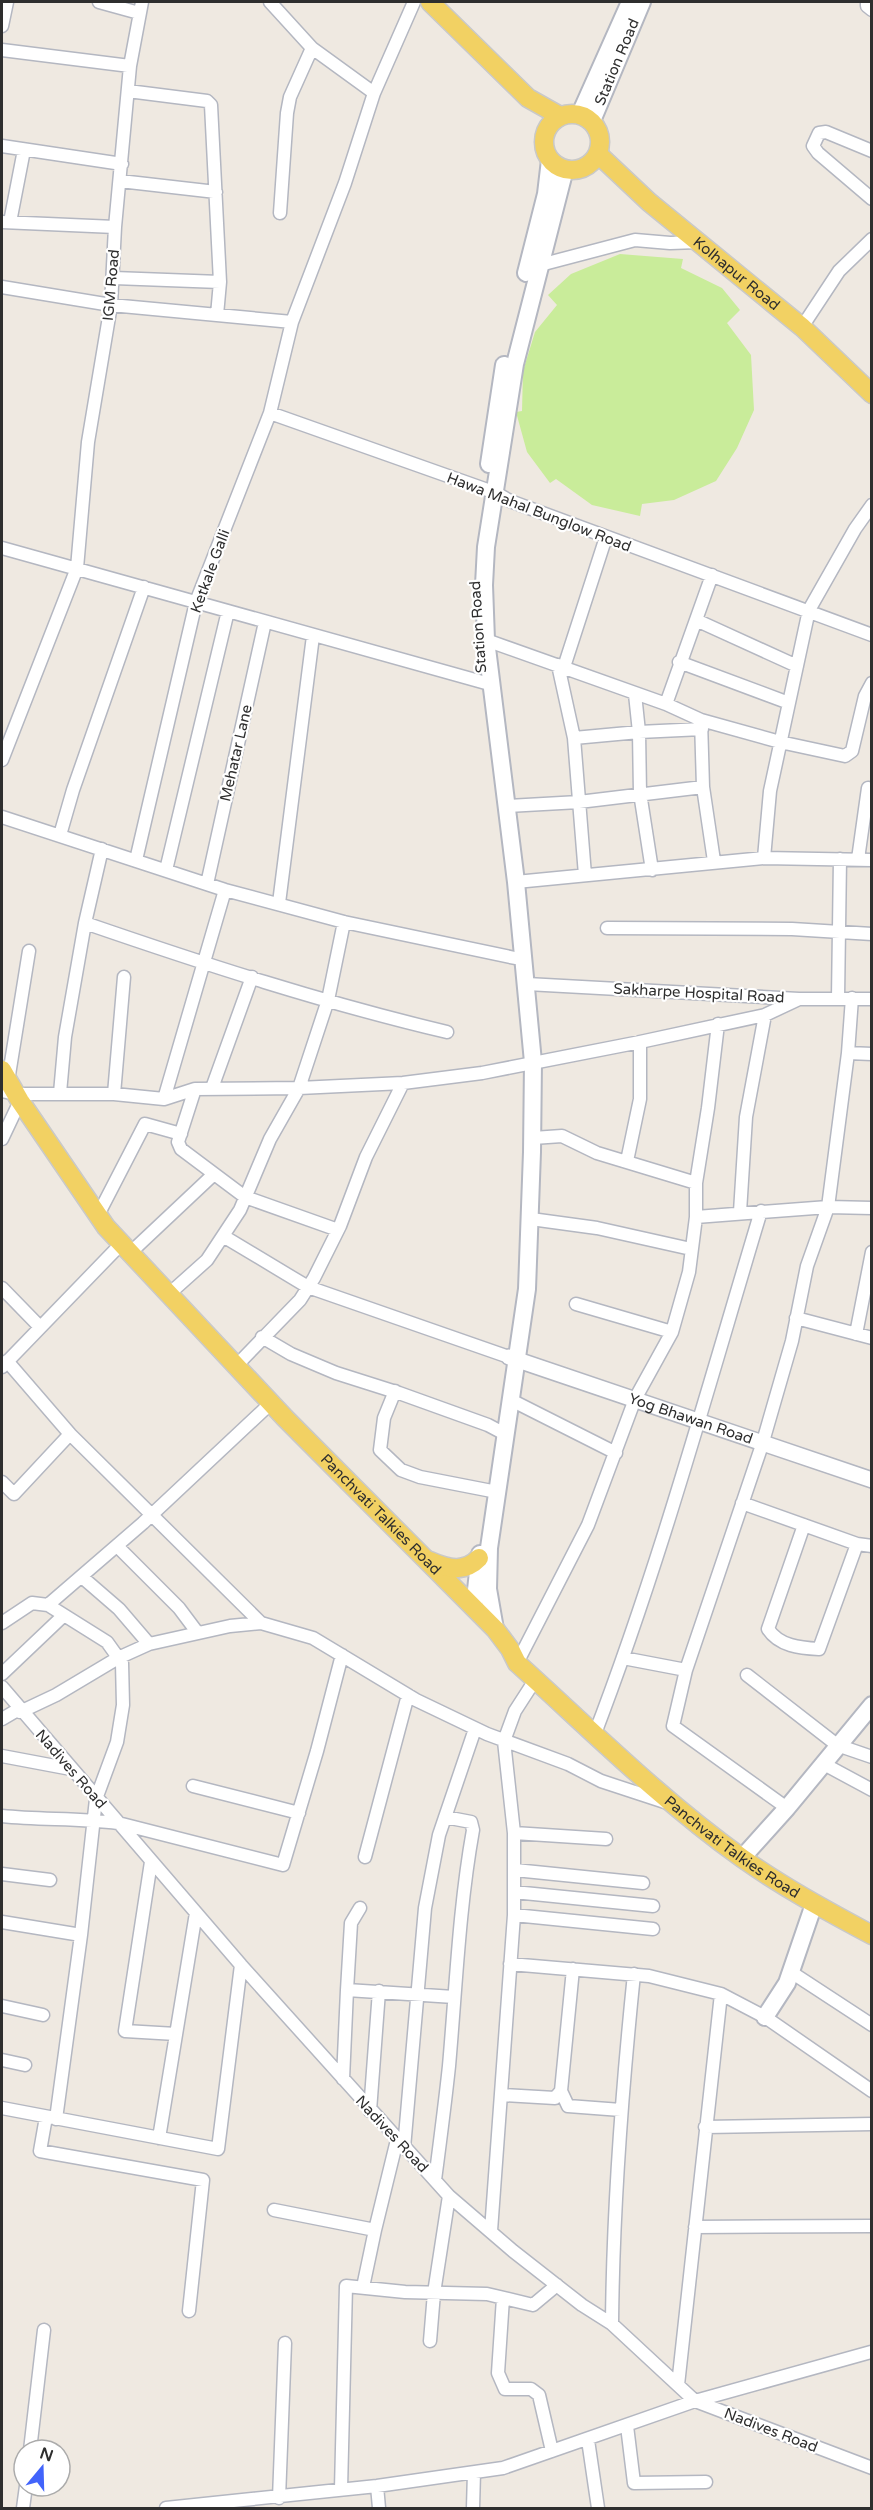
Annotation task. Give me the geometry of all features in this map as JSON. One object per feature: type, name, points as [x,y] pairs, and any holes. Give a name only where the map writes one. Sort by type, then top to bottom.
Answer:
[{"type":"main road","points":[[430,2],[528,98],[560,116],[586,117],[601,137],[598,154],[592,163],[575,170],[558,164],[546,152],[545,133],[528,98]]},
{"type":"main road","name":"Station Road","points":[[586,117],[630,2]]},
{"type":"main road","name":"Station Road","points":[[586,117],[642,2]]},
{"type":"main road","points":[[545,133],[554,119],[560,116]]},
{"type":"main road","name":"Kolhapur Road","points":[[598,154],[649,202],[802,327],[872,394]]},
{"type":"main road","name":"Station Road","points":[[529,1062],[521,995],[516,882],[507,806],[474,596],[478,532],[491,492],[515,364],[540,265],[558,164]]},
{"type":"main road","name":"Station Road","points":[[529,1062],[527,984],[519,958],[513,920],[488,684],[484,585],[501,380],[546,194],[558,164]]},
{"type":"main road","points":[[474,1608],[479,1558],[493,1491],[513,1358],[527,1289],[532,1138],[529,1062]]},
{"type":"main road","points":[[502,1432],[511,1400],[523,1248],[529,1062]]},
{"type":"main road","name":"Panchvati Talkies Road","points":[[9,1088],[98,1215],[126,1248],[271,1403],[495,1629],[510,1649],[517,1664],[594,1736],[673,1804],[742,1858],[814,1904],[872,1935]]},
{"type":"main road","points":[[493,1491],[488,1574],[495,1629]]},
{"type":"main road","points":[[426,1559],[449,1569],[460,1569],[479,1558]]},
{"type":"main road","points":[[742,1858],[787,1808],[822,1762],[872,1705]]},
{"type":"main road","points":[[765,2017],[787,1983],[814,1904]]},
{"type":"street","points":[[2,26],[7,2]]},
{"type":"street","points":[[99,2],[140,7]]},
{"type":"street","points":[[270,2],[312,48],[374,93]]},
{"type":"street","name":"Ketkale Galli","points":[[136,860],[196,602],[270,413],[292,322],[345,183],[374,93],[414,2]]},
{"type":"street","points":[[867,2],[867,6],[872,10]]},
{"type":"street","name":"IGM Road","points":[[2,760],[77,568],[88,442],[111,305],[115,227],[130,66],[140,7]]},
{"type":"street","points":[[280,213],[290,97],[312,48]]},
{"type":"street","points":[[2,50],[130,66]]},
{"type":"street","points":[[128,91],[207,100],[211,105],[220,282],[217,315]]},
{"type":"street","points":[[872,151],[826,132],[819,133],[813,146],[818,153],[872,199]]},
{"type":"street","points":[[2,146],[122,164]]},
{"type":"street","points":[[24,150],[6,222],[115,227]]},
{"type":"street","points":[[120,181],[216,192]]},
{"type":"street","points":[[802,327],[839,271],[872,239]]},
{"type":"street","points":[[540,265],[635,240],[670,243],[698,242]]},
{"type":"street","points":[[114,278],[220,282]]},
{"type":"street","points":[[2,287],[111,305],[292,322]]},
{"type":"street","name":"Hawa Mahal Bunglow Road","points":[[270,413],[809,610]]},
{"type":"street","points":[[764,858],[770,791],[809,610],[855,529],[872,505]]},
{"type":"street","points":[[585,875],[574,738],[561,666],[606,537]]},
{"type":"street","points":[[2,548],[488,684]]},
{"type":"street","points":[[666,704],[679,662],[712,575]]},
{"type":"street","points":[[60,836],[73,790],[144,587]]},
{"type":"street","points":[[809,610],[872,635]]},
{"type":"street","points":[[166,870],[228,611]]},
{"type":"street","points":[[696,620],[797,666]]},
{"type":"street","name":"Mehatar Lane","points":[[207,884],[266,622]]},
{"type":"street","points":[[279,903],[313,636]]},
{"type":"street","points":[[486,640],[666,704],[701,724],[841,756],[849,755],[852,751],[865,696],[872,682]]},
{"type":"street","points":[[679,662],[789,703]]},
{"type":"street","points":[[635,694],[639,732],[640,793],[652,870]]},
{"type":"street","points":[[574,738],[701,724]]},
{"type":"street","points":[[701,724],[703,787],[714,861]]},
{"type":"street","points":[[507,806],[579,802],[703,787]]},
{"type":"street","points":[[858,859],[868,788]]},
{"type":"street","points":[[2,817],[225,890],[344,922],[519,958]]},
{"type":"street","points":[[60,1093],[65,1037],[85,923],[102,849]]},
{"type":"street","points":[[516,882],[652,870],[714,861],[764,858],[872,860]]},
{"type":"street","points":[[838,998],[840,859]]},
{"type":"street","points":[[164,1099],[225,890]]},
{"type":"street","points":[[169,1294],[207,1260],[240,1210],[270,1139],[299,1088],[328,1000],[344,922]]},
{"type":"street","points":[[85,923],[204,963],[373,1015],[447,1032]]},
{"type":"street","points":[[607,928],[706,927],[872,934]]},
{"type":"street","points":[[2,1139],[29,951]]},
{"type":"street","points":[[114,1094],[124,976]]},
{"type":"street","points":[[212,1088],[252,977]]},
{"type":"street","name":"Sakharpe Hospital Road","points":[[527,984],[799,999],[872,999]]},
{"type":"street","points":[[787,1808],[673,1726],[686,1671],[762,1445],[796,1318],[807,1266],[828,1207],[848,1053],[852,998]]},
{"type":"street","points":[[9,1088],[164,1099],[195,1089],[299,1088],[404,1083],[482,1072],[640,1042],[765,1015],[799,999]]},
{"type":"street","points":[[740,1212],[746,1117],[765,1015]]},
{"type":"street","points":[[517,1664],[588,1525],[635,1400],[672,1332],[689,1272],[696,1217],[696,1183],[718,1024]]},
{"type":"street","points":[[627,1161],[640,1099],[640,1042]]},
{"type":"street","points":[[848,1053],[872,1054]]},
{"type":"street","points":[[236,1366],[300,1300],[308,1287],[338,1230],[366,1157],[404,1083]]},
{"type":"street","points":[[195,1089],[178,1142],[180,1149],[245,1197],[338,1230]]},
{"type":"street","points":[[98,1215],[145,1124],[181,1134]]},
{"type":"street","points":[[532,1138],[562,1136],[597,1153],[696,1183]]},
{"type":"street","points":[[214,1174],[126,1248],[40,1326],[4,1364],[70,1434],[261,1623]]},
{"type":"street","points":[[696,1217],[828,1207],[872,1208]]},
{"type":"street","points":[[594,1736],[623,1658],[699,1422],[761,1211]]},
{"type":"street","points":[[531,1219],[597,1228],[691,1249]]},
{"type":"street","points":[[223,1236],[308,1287],[513,1358]]},
{"type":"street","points":[[856,1334],[872,1252]]},
{"type":"street","points":[[2,1288],[40,1326]]},
{"type":"street","points":[[576,1304],[672,1332]]},
{"type":"street","points":[[796,1318],[872,1338]]},
{"type":"street","points":[[262,1337],[291,1354],[336,1373],[395,1391],[502,1432]]},
{"type":"street","name":"Yog Bhawan Road","points":[[513,1358],[762,1445],[872,1480]]},
{"type":"street","points":[[395,1391],[384,1418],[380,1449],[401,1470],[420,1477],[493,1491]]},
{"type":"street","points":[[511,1400],[616,1453]]},
{"type":"street","points":[[48,1605],[153,1514],[271,1403]]},
{"type":"street","points":[[2,1482],[14,1494],[70,1434]]},
{"type":"street","points":[[742,1503],[857,1544],[872,1546]]},
{"type":"street","points":[[804,1525],[768,1629],[772,1636],[786,1644],[819,1649],[857,1544]]},
{"type":"street","points":[[117,1545],[179,1608],[197,1632]]},
{"type":"street","points":[[82,1577],[119,1609],[148,1644]]},
{"type":"street","points":[[2,1623],[32,1604],[48,1605],[107,1642],[122,1664],[123,1705],[117,1742],[96,1799],[81,1935],[51,2118],[40,2151],[203,2180],[189,2311]]},
{"type":"street","points":[[2,1674],[63,1616]]},
{"type":"street","points":[[2,1719],[56,1695],[118,1658],[148,1644],[197,1632],[261,1623],[313,1638],[408,1695],[475,1729],[568,1764],[601,1781],[673,1804]]},
{"type":"street","points":[[2,1816],[118,1823],[283,1866],[342,1655]]},
{"type":"street","points":[[623,1658],[686,1671]]},
{"type":"street","points":[[747,1675],[837,1745],[872,1757]]},
{"type":"street","points":[[491,2231],[514,1915],[513,1833],[504,1741],[515,1711],[535,1680]]},
{"type":"street","name":"Nadives Road","points":[[2,1687],[241,1965],[449,2196],[556,2284],[612,2324],[695,2401],[872,2468]]},
{"type":"street","points":[[365,1857],[408,1695]]},
{"type":"street","points":[[363,2287],[375,2230],[400,2144],[425,1908],[439,1835],[475,1729]]},
{"type":"street","points":[[2,1756],[71,1769]]},
{"type":"street","points":[[822,1762],[872,1790]]},
{"type":"street","points":[[193,1786],[298,1813]]},
{"type":"street","points":[[435,2180],[448,2069],[464,1883],[473,1830],[471,1822],[445,1817]]},
{"type":"street","points":[[513,1833],[606,1839]]},
{"type":"street","points":[[152,1862],[125,2031],[176,2034]]},
{"type":"street","points":[[514,1870],[643,1883]]},
{"type":"street","points":[[2,1874],[50,1880]]},
{"type":"street","points":[[513,1893],[653,1906]]},
{"type":"street","points":[[343,2079],[351,1923],[360,1908]]},
{"type":"street","points":[[159,2138],[196,1913]]},
{"type":"street","points":[[514,1915],[653,1929]]},
{"type":"street","points":[[2,1922],[81,1935]]},
{"type":"street","points":[[510,1964],[634,1974],[674,1980],[721,1994],[765,2017],[872,2091]]},
{"type":"street","points":[[2,2108],[218,2148],[241,1965]]},
{"type":"street","points":[[573,1969],[561,2091],[568,2106],[621,2110]]},
{"type":"street","points":[[791,1972],[872,2025]]},
{"type":"street","points":[[612,2324],[613,2240],[621,2110],[634,1974]]},
{"type":"street","points":[[347,1990],[454,1997]]},
{"type":"street","points":[[370,2110],[379,1991]]},
{"type":"street","points":[[678,2385],[721,1994]]},
{"type":"street","points":[[2,2006],[43,2015]]},
{"type":"street","points":[[2,2060],[24,2065]]},
{"type":"street","points":[[502,2095],[555,2098],[561,2091]]},
{"type":"street","points":[[705,2127],[872,2124]]},
{"type":"street","points":[[430,2341],[434,2293],[449,2196]]},
{"type":"street","points":[[274,2211],[375,2230]]},
{"type":"street","points":[[695,2228],[872,2226]]},
{"type":"street","points":[[341,2489],[346,2286],[405,2292],[487,2294],[533,2305],[556,2284]]},
{"type":"street","points":[[503,2298],[498,2373],[505,2389],[531,2389],[539,2395],[552,2451]]},
{"type":"street","points":[[31,2438],[44,2330]]},
{"type":"street","points":[[279,2498],[285,2343]]},
{"type":"street","points":[[166,2508],[279,2498],[503,2468],[695,2401],[871,2350],[872,2360]]},
{"type":"street","points":[[627,2426],[634,2483],[706,2482]]},
{"type":"street","points":[[588,2440],[598,2508]]},
{"type":"street","points":[[473,2508],[474,2472]]},
{"type":"street","points":[[377,2486],[379,2508]]},
{"type":"green space","points":[[620,254],[683,259],[681,268],[722,288],[740,310],[727,323],[751,355],[754,410],[737,448],[716,481],[674,500],[642,504],[640,516],[592,505],[556,479],[550,483],[527,452],[516,412],[522,411],[523,371],[535,332],[557,305],[548,295],[571,274]]}]
